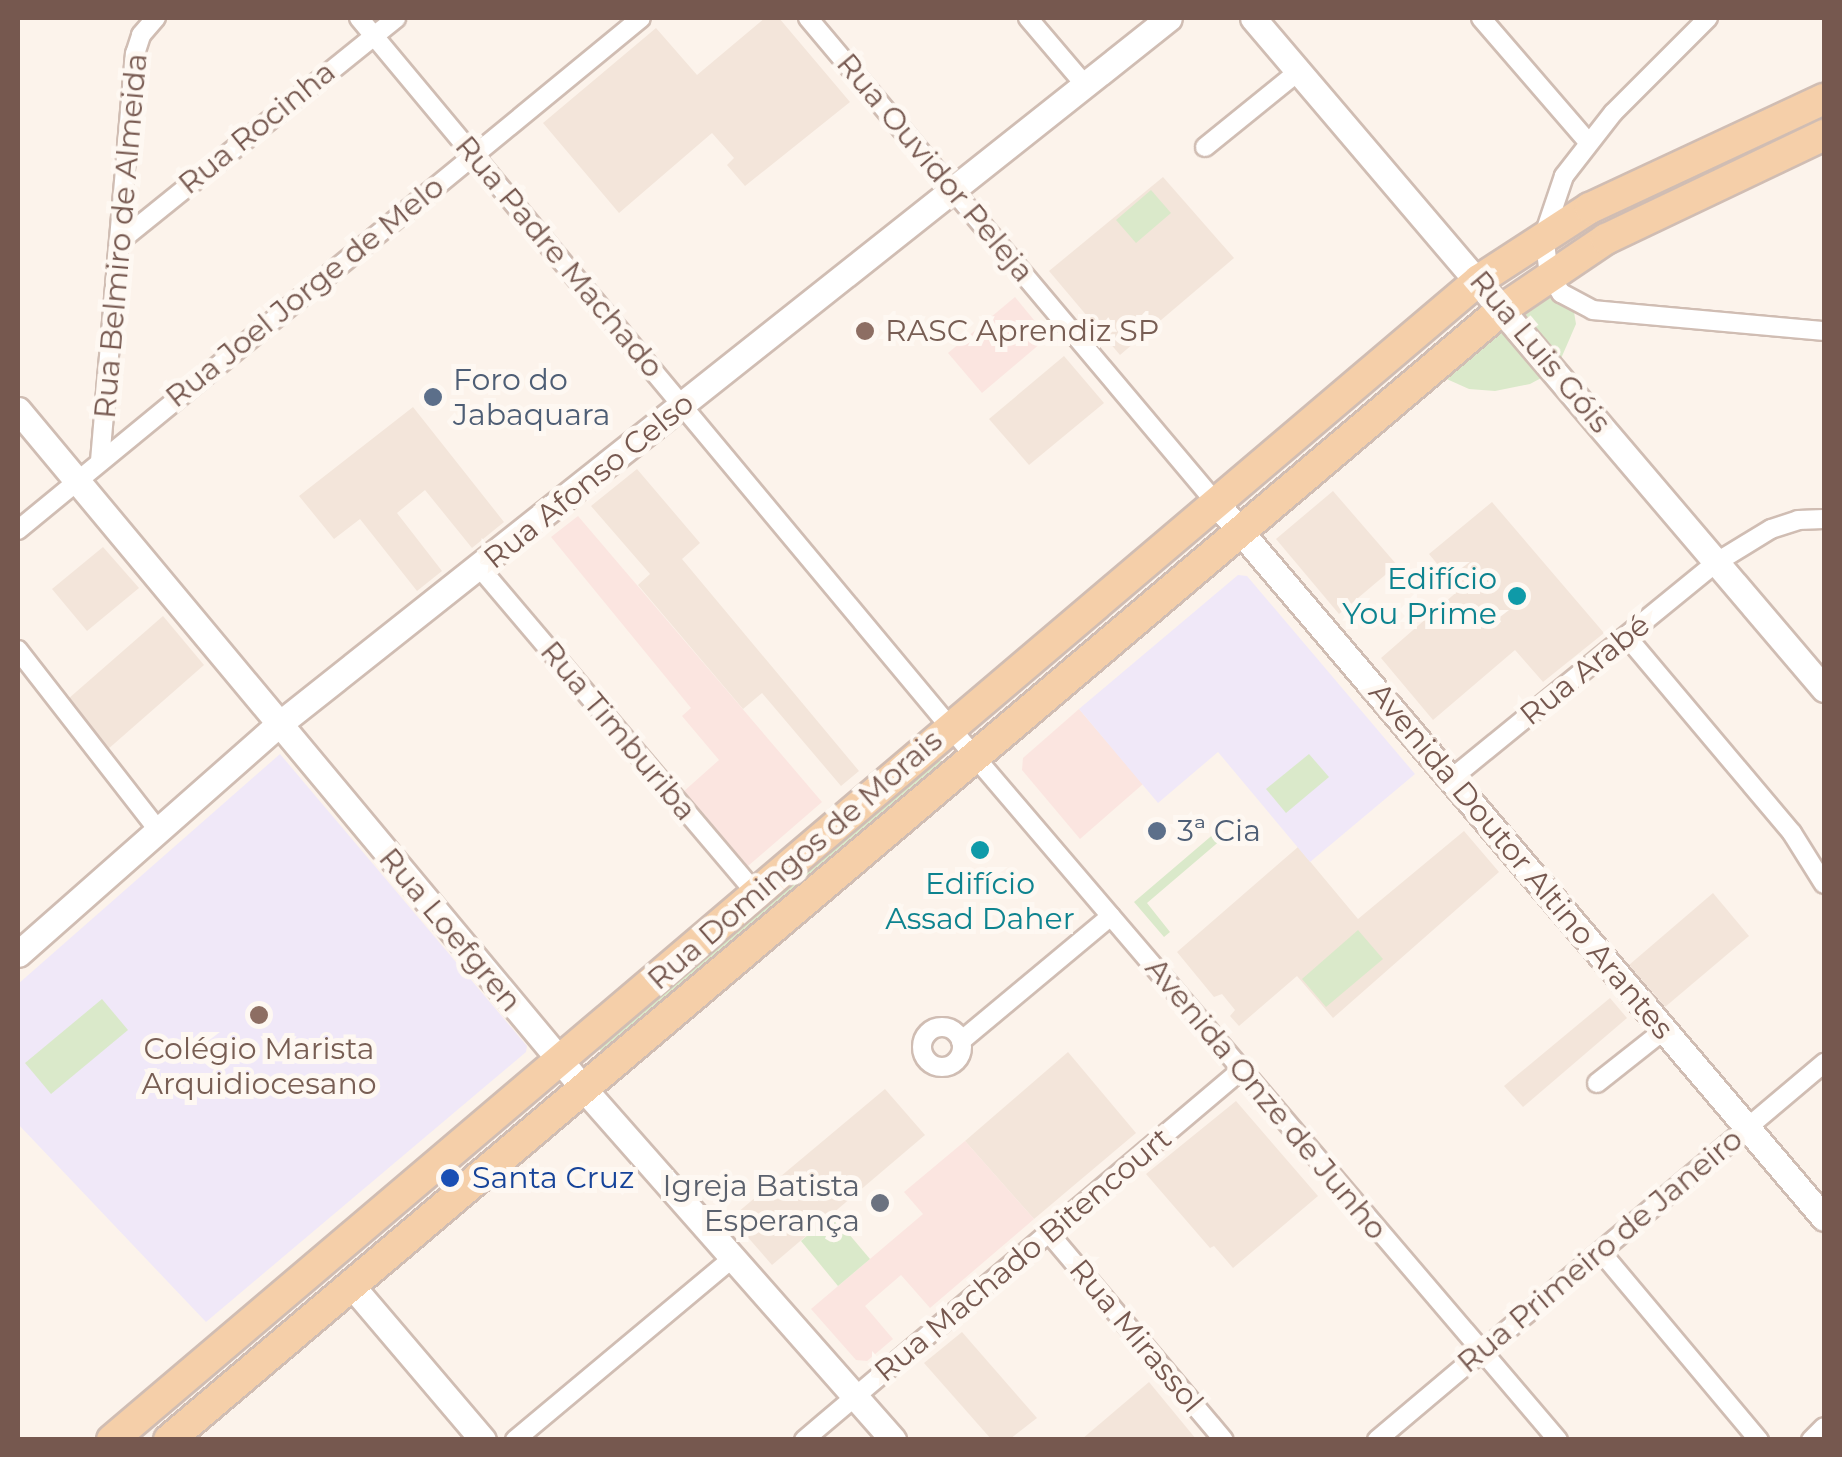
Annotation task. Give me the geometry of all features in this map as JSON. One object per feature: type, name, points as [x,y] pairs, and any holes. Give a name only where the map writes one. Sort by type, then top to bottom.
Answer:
[{"type":"main road","name":"Rua Domingos de Morais","points":[[112,1440],[1479,280],[1544,235],[1671,169],[1824,99]]},
{"type":"main road","name":"Rua Domingos de Morais","points":[[169,1440],[1504,308],[1606,239],[1824,135]]},
{"type":"street","name":"Rua Belmiro de Almeida","points":[[100,461],[136,54],[141,35],[156,18]]},
{"type":"street","name":"Rua Padre Machado","points":[[359,18],[975,757]]},
{"type":"street","name":"Rua Rocinha","points":[[120,241],[396,18]]},
{"type":"street","name":"Rua Joel Jorge de Melo","points":[[18,530],[641,18]]},
{"type":"street","name":"Rua Ouvidor Peleja","points":[[808,18],[1217,504]]},
{"type":"street","points":[[1028,18],[1085,85]]},
{"type":"street","name":"Rua Afonso Celso","points":[[18,954],[278,725],[1169,18]]},
{"type":"street","name":"Rua Luis Góis","points":[[1253,18],[1504,308],[1824,689]]},
{"type":"street","points":[[1481,18],[1588,142]]},
{"type":"street","points":[[1708,18],[1588,142],[1564,176],[1544,235],[1549,275],[1562,292],[1593,310],[1824,331]]},
{"type":"street","points":[[1206,147],[1299,71]]},
{"type":"street","name":"Rua Loefgren","points":[[18,410],[560,1061],[894,1440]]},
{"type":"street","name":"Avenida Doutor Altino Arantes","points":[[1217,504],[1824,1218]]},
{"type":"street","name":"Rua Arabé","points":[[1452,778],[1717,562],[1772,529],[1798,520],[1824,519]]},
{"type":"street","name":"Rua Timburiba","points":[[480,568],[756,893]]},
{"type":"street","points":[[1627,637],[1792,833],[1824,884]]},
{"type":"street","points":[[18,650],[159,831]]},
{"type":"street","name":"Avenida Onze de Junho","points":[[975,757],[1558,1440]]},
{"type":"street","points":[[962,1040],[1111,916]]},
{"type":"street","points":[[1597,1084],[1664,1030]]},
{"type":"street","name":"Rua Primeiro de Janeiro","points":[[1377,1440],[1824,1062]]},
{"type":"street","name":"Rua Machado Bitencourt","points":[[804,1440],[1241,1070]]},
{"type":"street","name":"Rua Mirassol","points":[[1048,1232],[1224,1440]]},
{"type":"street","points":[[1602,1252],[1759,1440]]},
{"type":"street","points":[[514,1440],[733,1258]]},
{"type":"street","points":[[352,1286],[484,1440]]},
{"type":"street","points":[[1811,1440],[1824,1427]]},
{"type":"shaded area","points":[[765,18],[779,18],[850,102],[745,186],[727,165],[734,158],[712,133],[619,213],[543,123],[656,28],[697,75]]},
{"type":"shaded area","points":[[1163,177],[1234,258],[1120,355],[1049,271]]},
{"type":"shaded area","points":[[1015,297],[1048,337],[982,393],[948,353]]},
{"type":"shaded area","points":[[1064,356],[1104,403],[1029,465],[989,419]]},
{"type":"shaded area","points":[[413,407],[504,522],[472,548],[425,490],[397,513],[442,571],[417,591],[360,519],[334,539],[299,496]]},
{"type":"shaded area","points":[[637,469],[700,543],[682,559],[859,771],[841,786],[762,693],[743,709],[638,585],[650,574],[591,506]]},
{"type":"shaded area","points":[[1333,491],[1397,565],[1339,614],[1276,539]]},
{"type":"shaded area","points":[[1492,502],[1604,633],[1543,682],[1515,650],[1433,720],[1381,658],[1459,590],[1429,554]]},
{"type":"shaded area","points":[[578,516],[822,802],[748,866],[683,792],[719,760],[682,716],[691,708],[551,537]]},
{"type":"shaded area","points":[[103,547],[139,588],[87,631],[52,589]]},
{"type":"shaded area","points":[[1238,575],[1247,576],[1415,774],[1310,862],[1218,752],[1158,803],[1079,709]]},
{"type":"shaded area","points":[[163,616],[204,665],[107,750],[68,699]]},
{"type":"shaded area","points":[[1079,709],[1143,784],[1080,839],[1022,770],[1023,758]]},
{"type":"shaded area","name":"Colégio Marista Arquidiocesano","points":[[280,754],[527,1046],[526,1052],[206,1322],[18,1124],[18,984]]},
{"type":"shaded area","points":[[1464,831],[1499,872],[1333,1018],[1297,976],[1239,1026],[1230,1016],[1235,1010],[1222,994],[1214,997],[1177,952],[1298,847],[1358,919]]},
{"type":"shaded area","points":[[1713,893],[1749,936],[1665,1007],[1629,965]]},
{"type":"shaded area","points":[[1610,998],[1627,1018],[1523,1107],[1504,1086]]},
{"type":"shaded area","points":[[1068,1052],[1136,1133],[1034,1219],[965,1141]]},
{"type":"shaded area","points":[[885,1089],[925,1135],[772,1265],[731,1218]]},
{"type":"shaded area","points":[[1236,1101],[1318,1196],[1233,1268],[1214,1246],[1210,1248],[1146,1174]]},
{"type":"shaded area","points":[[965,1141],[1034,1219],[930,1308],[901,1275],[865,1306],[893,1339],[867,1361],[856,1360],[811,1309],[923,1214],[904,1192]]},
{"type":"shaded area","points":[[962,1332],[1037,1418],[1010,1439],[991,1439],[924,1363]]},
{"type":"shaded area","points":[[1149,1382],[1196,1439],[1082,1439]]},
{"type":"green space","points":[[1151,190],[1171,213],[1136,243],[1116,220]]},
{"type":"green space","points":[[1547,284],[1574,312],[1576,324],[1556,370],[1530,384],[1495,391],[1469,389],[1440,376]]},
{"type":"green space","points":[[1309,754],[1329,777],[1286,813],[1266,789]]},
{"type":"green space","points":[[939,759],[943,764],[602,1053],[599,1048]]},
{"type":"green space","points":[[1216,832],[1222,839],[1147,903],[1170,932],[1164,937],[1134,902]]},
{"type":"green space","points":[[1358,930],[1383,959],[1326,1007],[1302,979]]},
{"type":"green space","points":[[102,999],[128,1030],[51,1094],[25,1063]]},
{"type":"green space","points":[[832,1214],[870,1259],[838,1286],[801,1241]]},
{"type":"place","name":"RASC Aprendiz SP","points":[[865,331]]},
{"type":"place","name":"Foro do Jabaquara","points":[[433,397]]},
{"type":"place","name":"Edifício You Prime","points":[[1517,596]]},
{"type":"place","name":"3ª Cia","points":[[1157,831]]},
{"type":"place","name":"Edifício Assad Daher","points":[[980,850]]},
{"type":"place","name":"Colégio Marista Arquidiocesano","points":[[259,1015]]},
{"type":"place","name":"Santa Cruz","points":[[450,1178]]},
{"type":"place","name":"Igreja Batista Esperança","points":[[880,1203]]}]
